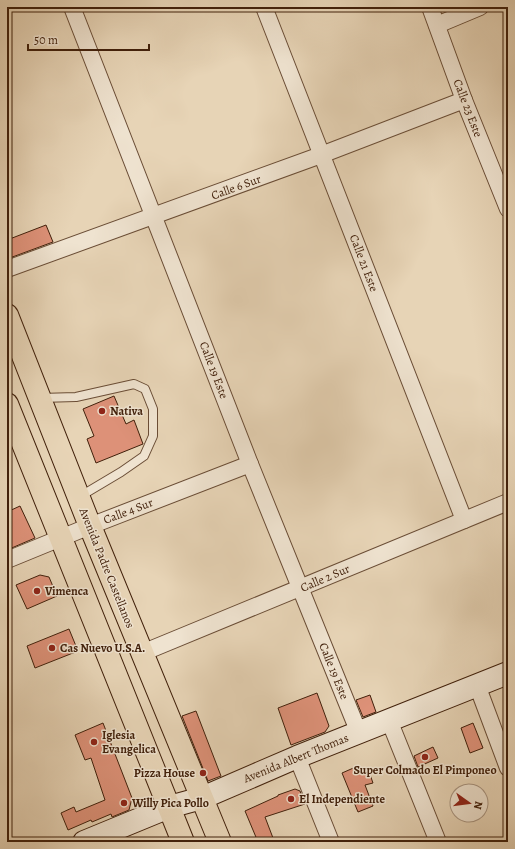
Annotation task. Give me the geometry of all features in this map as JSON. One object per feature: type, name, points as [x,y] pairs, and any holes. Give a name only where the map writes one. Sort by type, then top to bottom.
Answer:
[{"type":"main road","name":"Avenida Padre Castellanos","points":[[7,315],[78,497],[220,842]]},
{"type":"main road","points":[[7,404],[62,537],[183,842]]},
{"type":"main road","name":"Avenida Albert Thomas","points":[[84,842],[169,807],[202,798],[297,757],[508,673]]},
{"type":"street","name":"Calle 19 Este","points":[[72,7],[250,464],[359,733]]},
{"type":"street","name":"Calle 21 Este","points":[[264,7],[464,520]]},
{"type":"street","name":"Calle 23 Este","points":[[430,7],[464,100],[508,209]]},
{"type":"street","points":[[437,25],[480,7]]},
{"type":"street","name":"Calle 6 Sur","points":[[7,269],[321,156],[464,100]]},
{"type":"street","name":"Calle 4 Sur","points":[[7,560],[250,464]]},
{"type":"street","name":"Calle 2 Sur","points":[[142,653],[301,589],[508,502]]},
{"type":"street","points":[[477,685],[508,768]]},
{"type":"street","points":[[389,720],[438,842]]},
{"type":"street","points":[[297,757],[331,842]]},
{"type":"lane","points":[[40,398],[76,397],[134,384],[144,389],[153,409],[153,436],[144,456],[122,472],[78,497]]},
{"type":"building","points":[[46,225],[53,242],[7,259],[7,240]]},
{"type":"building","points":[[114,396],[126,424],[134,420],[143,444],[96,463],[87,439],[94,436],[83,409]]},
{"type":"building","points":[[20,506],[35,538],[7,550],[7,512]]},
{"type":"building","name":"Vimenca","points":[[40,575],[49,577],[57,596],[27,609],[16,585]]},
{"type":"building","name":"Cas Nuevo U.S.A.","points":[[69,629],[78,651],[35,668],[27,646]]},
{"type":"building","points":[[317,693],[329,726],[325,732],[291,745],[278,708]]},
{"type":"building","points":[[370,695],[376,712],[363,717],[356,700]]},
{"type":"building","points":[[196,711],[221,776],[208,781],[182,716]]},
{"type":"building","points":[[103,723],[132,798],[129,810],[112,817],[111,814],[92,822],[91,820],[68,830],[61,813],[74,807],[76,812],[105,800],[91,758],[85,760],[75,735]]},
{"type":"building","points":[[473,723],[483,748],[470,753],[461,728]]},
{"type":"building","name":"Super Colmado El Pimponeo","points":[[433,747],[438,758],[418,767],[414,756]]},
{"type":"building","points":[[358,766],[360,772],[368,769],[373,783],[365,785],[373,806],[358,812],[342,773]]},
{"type":"building","points":[[295,789],[300,791],[305,804],[265,817],[273,838],[264,842],[258,842],[245,811],[278,795]]},
{"type":"place","name":"Nativa","points":[[102,411]]},
{"type":"place","name":"Vimenca","points":[[37,591]]},
{"type":"place","name":"Cas Nuevo U.S.A.","points":[[52,648]]},
{"type":"place","name":"Iglesia Evangelica","points":[[94,742]]},
{"type":"place","name":"Super Colmado El Pimponeo","points":[[425,757]]},
{"type":"place","name":"Pizza House","points":[[203,773]]},
{"type":"place","name":"El Independiente","points":[[291,799]]},
{"type":"place","name":"Willy Pica Pollo","points":[[124,803]]}]
